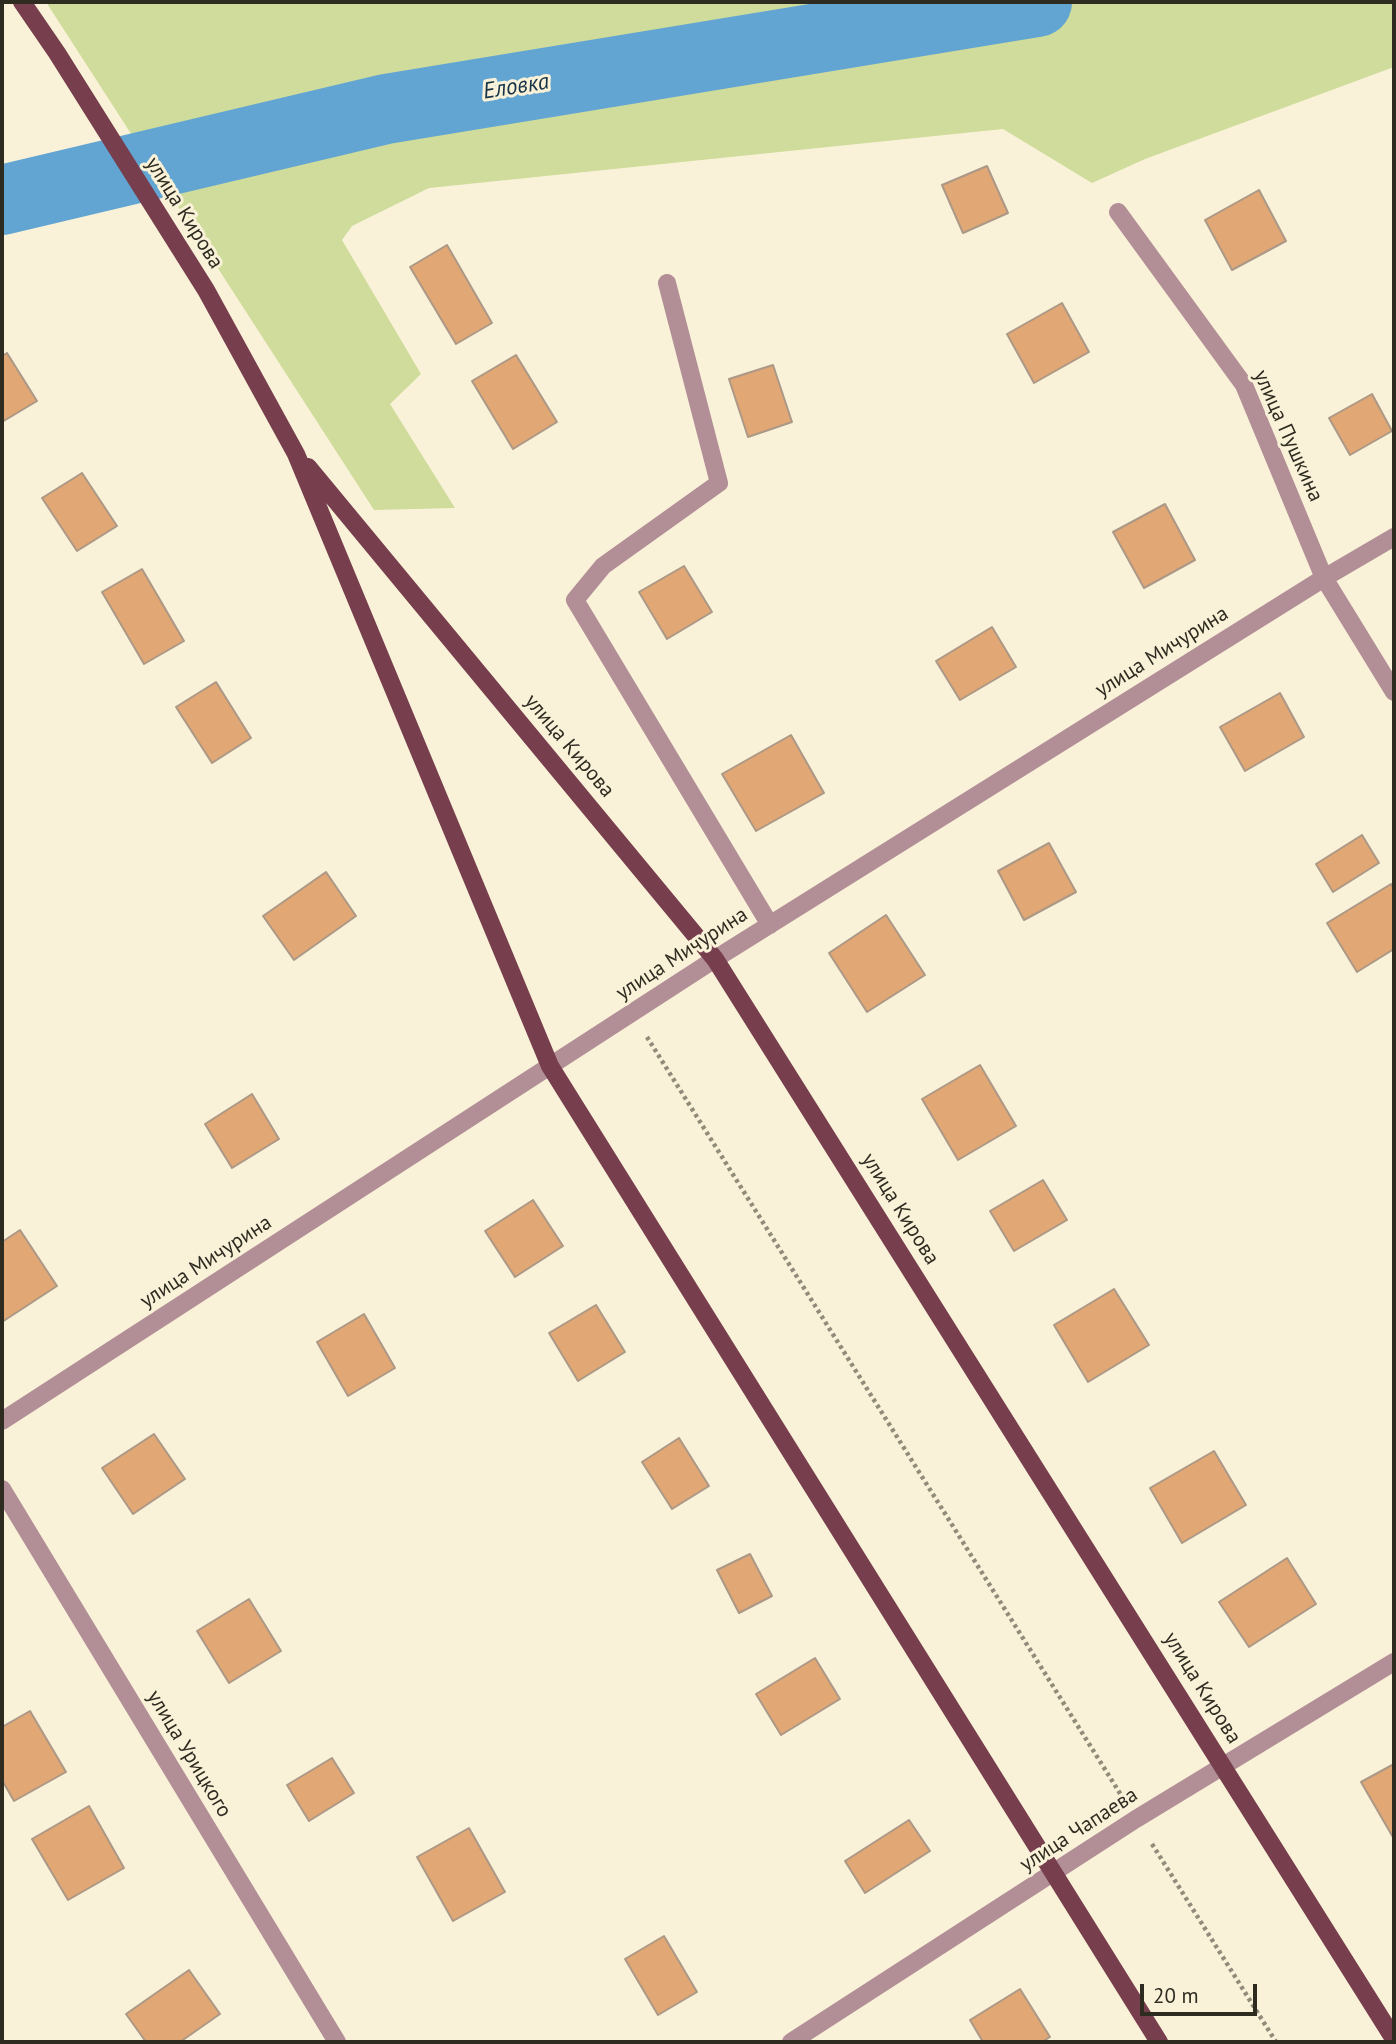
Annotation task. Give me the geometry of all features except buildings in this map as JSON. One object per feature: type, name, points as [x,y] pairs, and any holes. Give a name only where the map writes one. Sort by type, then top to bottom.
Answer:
[{"type":"main road","name":"улица Кирова","points":[[22,2],[206,290],[296,454],[550,1066],[1159,2042]]},
{"type":"main road","name":"улица Кирова","points":[[296,454],[715,958],[1394,2039]]},
{"type":"street","name":"улица Пушкина","points":[[1118,212],[1244,385],[1324,578],[1394,692]]},
{"type":"street","points":[[667,283],[719,483],[603,566],[575,600],[770,925]]},
{"type":"street","name":"улица Мичурина","points":[[2,1421],[715,958],[1394,537]]},
{"type":"street","name":"улица Урицкого","points":[[2,1489],[337,2042]]},
{"type":"street","name":"улица Чапаева","points":[[791,2042],[1136,1819],[1394,1662]]},
{"type":"path","points":[[633,1013],[1276,2042]]},
{"type":"green space","points":[[46,2],[1394,2],[1394,67],[1145,159],[1092,183],[1003,129],[429,188],[352,226],[342,240],[421,374],[390,404],[455,508],[374,510]]},
{"type":"waterway","name":"Еловка","points":[[2,200],[386,109],[1037,2]]}]
